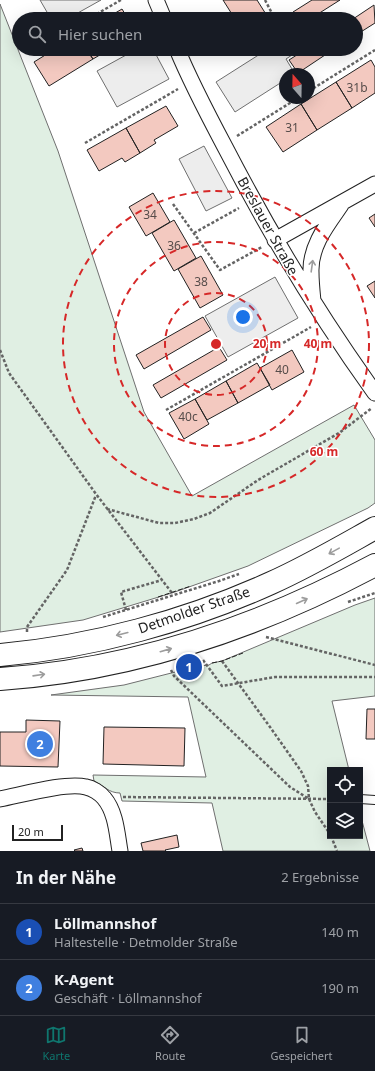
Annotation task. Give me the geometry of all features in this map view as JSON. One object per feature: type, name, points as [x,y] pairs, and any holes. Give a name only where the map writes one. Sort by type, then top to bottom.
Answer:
[{"type":"main road","name":"Detmolder Straße","points":[[0,655],[26,653],[88,642],[131,632],[208,608],[277,580],[320,559],[373,528]]},
{"type":"main road","name":"Detmolder Straße","points":[[0,679],[28,677],[111,664],[187,644],[267,616],[298,603],[375,565]]},
{"type":"street","points":[[156,0],[161,12]]},
{"type":"street","name":"Breslauer Straße","points":[[180,56],[192,82],[275,240],[323,320],[375,393]]},
{"type":"street","points":[[275,240],[375,184]]},
{"type":"street","points":[[314,304],[310,271],[314,253],[320,235],[344,201]]},
{"type":"street","points":[[0,799],[59,788],[78,786],[86,787],[104,799],[110,808],[120,851]]},
{"type":"lane","points":[[363,800],[375,800]]},
{"type":"path","points":[[100,12],[121,0]]},
{"type":"path","points":[[265,0],[271,12]]},
{"type":"path","points":[[315,87],[375,50]]},
{"type":"path","points":[[85,143],[192,82]]},
{"type":"path","points":[[224,144],[288,104]]},
{"type":"path","points":[[194,233],[253,200]]},
{"type":"path","points":[[173,204],[220,270],[275,240]]},
{"type":"path","points":[[166,410],[323,320]]},
{"type":"path","points":[[0,350],[9,373],[96,494],[172,593]]},
{"type":"path","points":[[108,508],[159,523],[194,519],[210,513],[258,480],[339,434],[375,405]]},
{"type":"path","points":[[27,632],[27,627],[67,570],[96,494]]},
{"type":"path","points":[[97,619],[219,582],[240,574]]},
{"type":"path","points":[[126,610],[121,592],[162,580]]},
{"type":"path","points":[[21,633],[34,631]]},
{"type":"path","points":[[266,637],[375,665]]},
{"type":"path","points":[[203,660],[222,686],[275,677],[375,677]]},
{"type":"path","points":[[222,661],[301,772],[308,786],[310,799],[315,812],[327,830]]},
{"type":"path","points":[[171,670],[174,676],[290,787],[310,799]]},
{"type":"path","points":[[104,799],[125,796],[327,799]]},
{"type":"path","points":[[332,839],[337,851]]},
{"type":"green space","points":[[0,4],[12,34],[12,56],[21,56],[58,151],[144,412],[192,496],[354,405],[375,440],[375,503],[368,508],[248,566],[172,593],[83,620],[0,632]]},
{"type":"green space","points":[[375,598],[375,696],[332,701],[348,767],[327,767],[327,839],[363,839],[363,824],[370,851],[223,851],[212,803],[122,801],[120,793],[110,791],[94,781],[93,775],[206,777],[188,697],[51,695],[124,685],[199,666],[209,665],[222,661]]},
{"type":"shaded area","points":[[40,0],[101,0],[80,12],[47,12]]},
{"type":"shaded area","points":[[124,56],[157,56],[169,79],[117,107],[97,71]]},
{"type":"shaded area","points":[[257,56],[290,56],[286,59],[291,68],[279,68],[279,84],[235,112],[216,82]]},
{"type":"shaded area","points":[[204,146],[232,198],[206,211],[179,159]]},
{"type":"shaded area","points":[[275,277],[298,318],[228,357],[205,316]]},
{"type":"building","points":[[223,0],[257,0],[265,12],[231,12]]},
{"type":"building","points":[[312,0],[340,0],[321,12],[293,12]]},
{"type":"building","points":[[374,5],[375,23],[363,31],[363,12]]},
{"type":"building","points":[[122,9],[124,12],[117,12]]},
{"type":"building","points":[[44,56],[91,56],[93,59],[49,86],[34,62]]},
{"type":"building","points":[[91,56],[98,56],[93,59]]},
{"type":"building","points":[[295,56],[324,56],[306,68],[295,68],[289,60]]},
{"type":"building","points":[[371,60],[375,67],[375,93],[352,108],[336,82]]},
{"type":"building","points":[[336,82],[352,108],[317,130],[301,104],[315,104],[315,95]]},
{"type":"building","points":[[301,104],[317,130],[283,152],[266,127]]},
{"type":"building","points":[[166,106],[178,126],[154,140],[156,143],[140,153],[126,128]]},
{"type":"building","points":[[126,128],[140,153],[125,162],[122,158],[99,171],[87,150]]},
{"type":"building","points":[[153,193],[170,222],[146,236],[129,207]]},
{"type":"building","points":[[375,214],[375,227],[369,218]]},
{"type":"building","points":[[174,220],[196,258],[174,271],[152,233]]},
{"type":"building","points":[[201,256],[223,295],[200,308],[178,269]]},
{"type":"building","points":[[375,281],[375,298],[367,286]]},
{"type":"building","points":[[203,317],[211,330],[144,369],[136,355]]},
{"type":"building","points":[[219,347],[227,360],[161,398],[153,385]]},
{"type":"building","points":[[292,350],[304,372],[272,390],[260,368]]},
{"type":"building","points":[[257,363],[270,385],[238,403],[226,381]]},
{"type":"building","points":[[226,381],[238,403],[207,420],[195,399]]},
{"type":"building","points":[[195,399],[209,424],[184,439],[169,413]]},
{"type":"building","points":[[367,709],[375,709],[375,739],[366,739]]},
{"type":"building","points":[[26,720],[60,721],[58,767],[0,766],[0,732],[26,732]]},
{"type":"building","points":[[104,727],[185,728],[184,766],[103,764]]},
{"type":"building","points":[[177,835],[179,847],[165,850],[166,851],[143,851],[141,843]]},
{"type":"building","points":[[82,848],[83,851],[74,850]]},
{"type":"fence","points":[[158,597],[191,586]]},
{"type":"fence","points":[[212,663],[243,653]]},
{"type":"place","name":"Löllmannshof","points":[[189,667]]},
{"type":"place","name":"K-Agent","points":[[40,744]]}]
